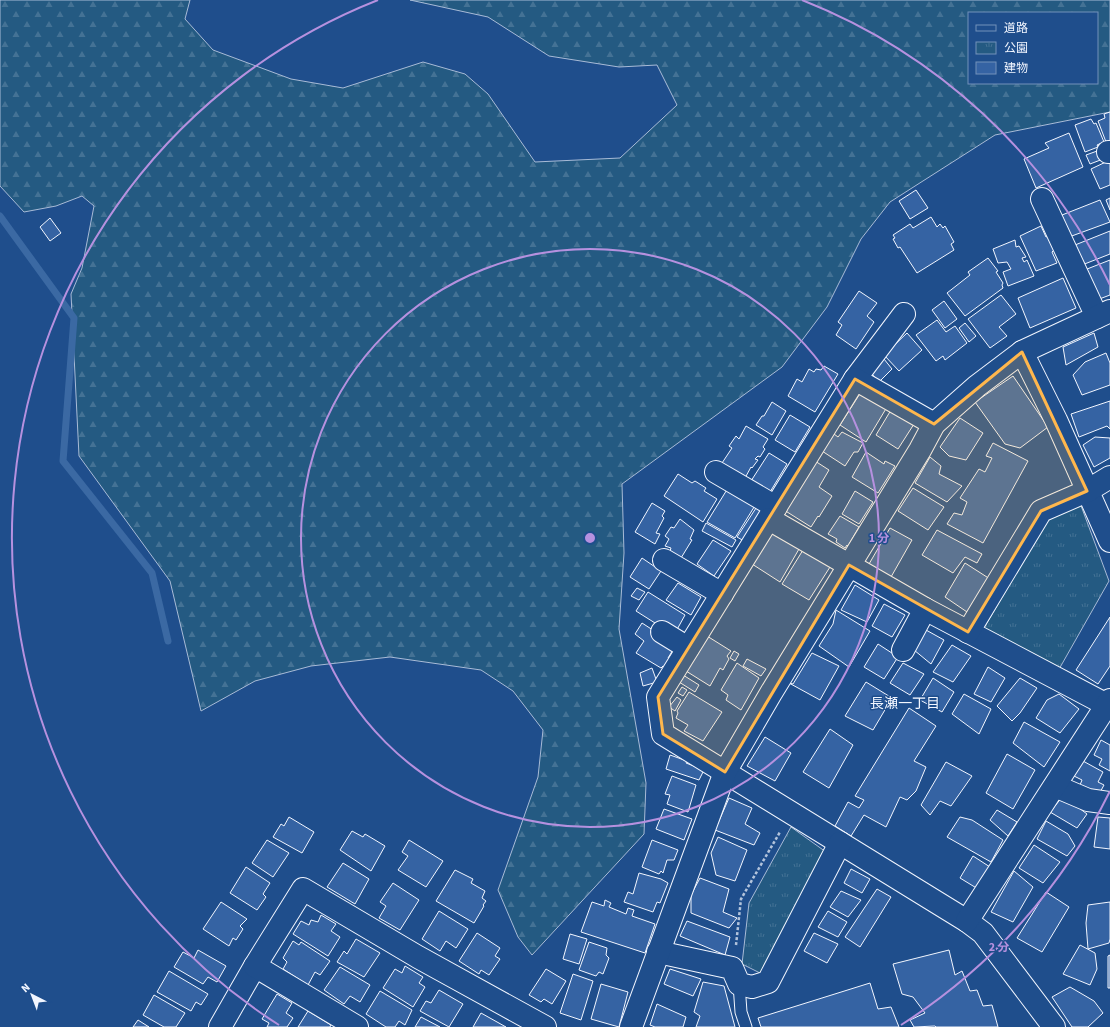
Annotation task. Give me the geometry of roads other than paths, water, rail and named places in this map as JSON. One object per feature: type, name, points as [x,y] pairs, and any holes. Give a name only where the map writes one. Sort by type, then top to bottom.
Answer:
[{"type":"street","points":[[631,1027],[725,772],[920,450],[934,424],[977,386],[1022,352],[1103,314],[1042,199]]},
{"type":"street","points":[[904,314],[855,379],[658,697],[663,734],[983,932],[1054,1027]]},
{"type":"street","points":[[1022,352],[1056,420],[1110,541]]},
{"type":"street","points":[[855,379],[934,424]]},
{"type":"street","points":[[716,472],[849,565],[968,632],[1108,702],[967,921]]},
{"type":"street","points":[[968,632],[1041,511],[1087,491],[1110,477]]},
{"type":"street","points":[[664,560],[722,594]]},
{"type":"street","points":[[903,650],[925,609]]},
{"type":"street","points":[[662,632],[688,648]]},
{"type":"street","points":[[1055,786],[1088,800],[1110,803]]},
{"type":"street","points":[[658,952],[736,976],[752,987],[768,982],[840,843]]},
{"type":"street","points":[[220,1027],[302,889],[418,957],[545,1027]]},
{"type":"street","points":[[255,966],[357,1027]]},
{"type":"lane","points":[[736,976],[741,1012],[746,1027]]},
{"type":"waterway","points":[[0,216],[74,318],[63,461],[152,573],[168,641]]},
{"type":"district","name":"長瀬一丁目","points":[[905,704]]}]
